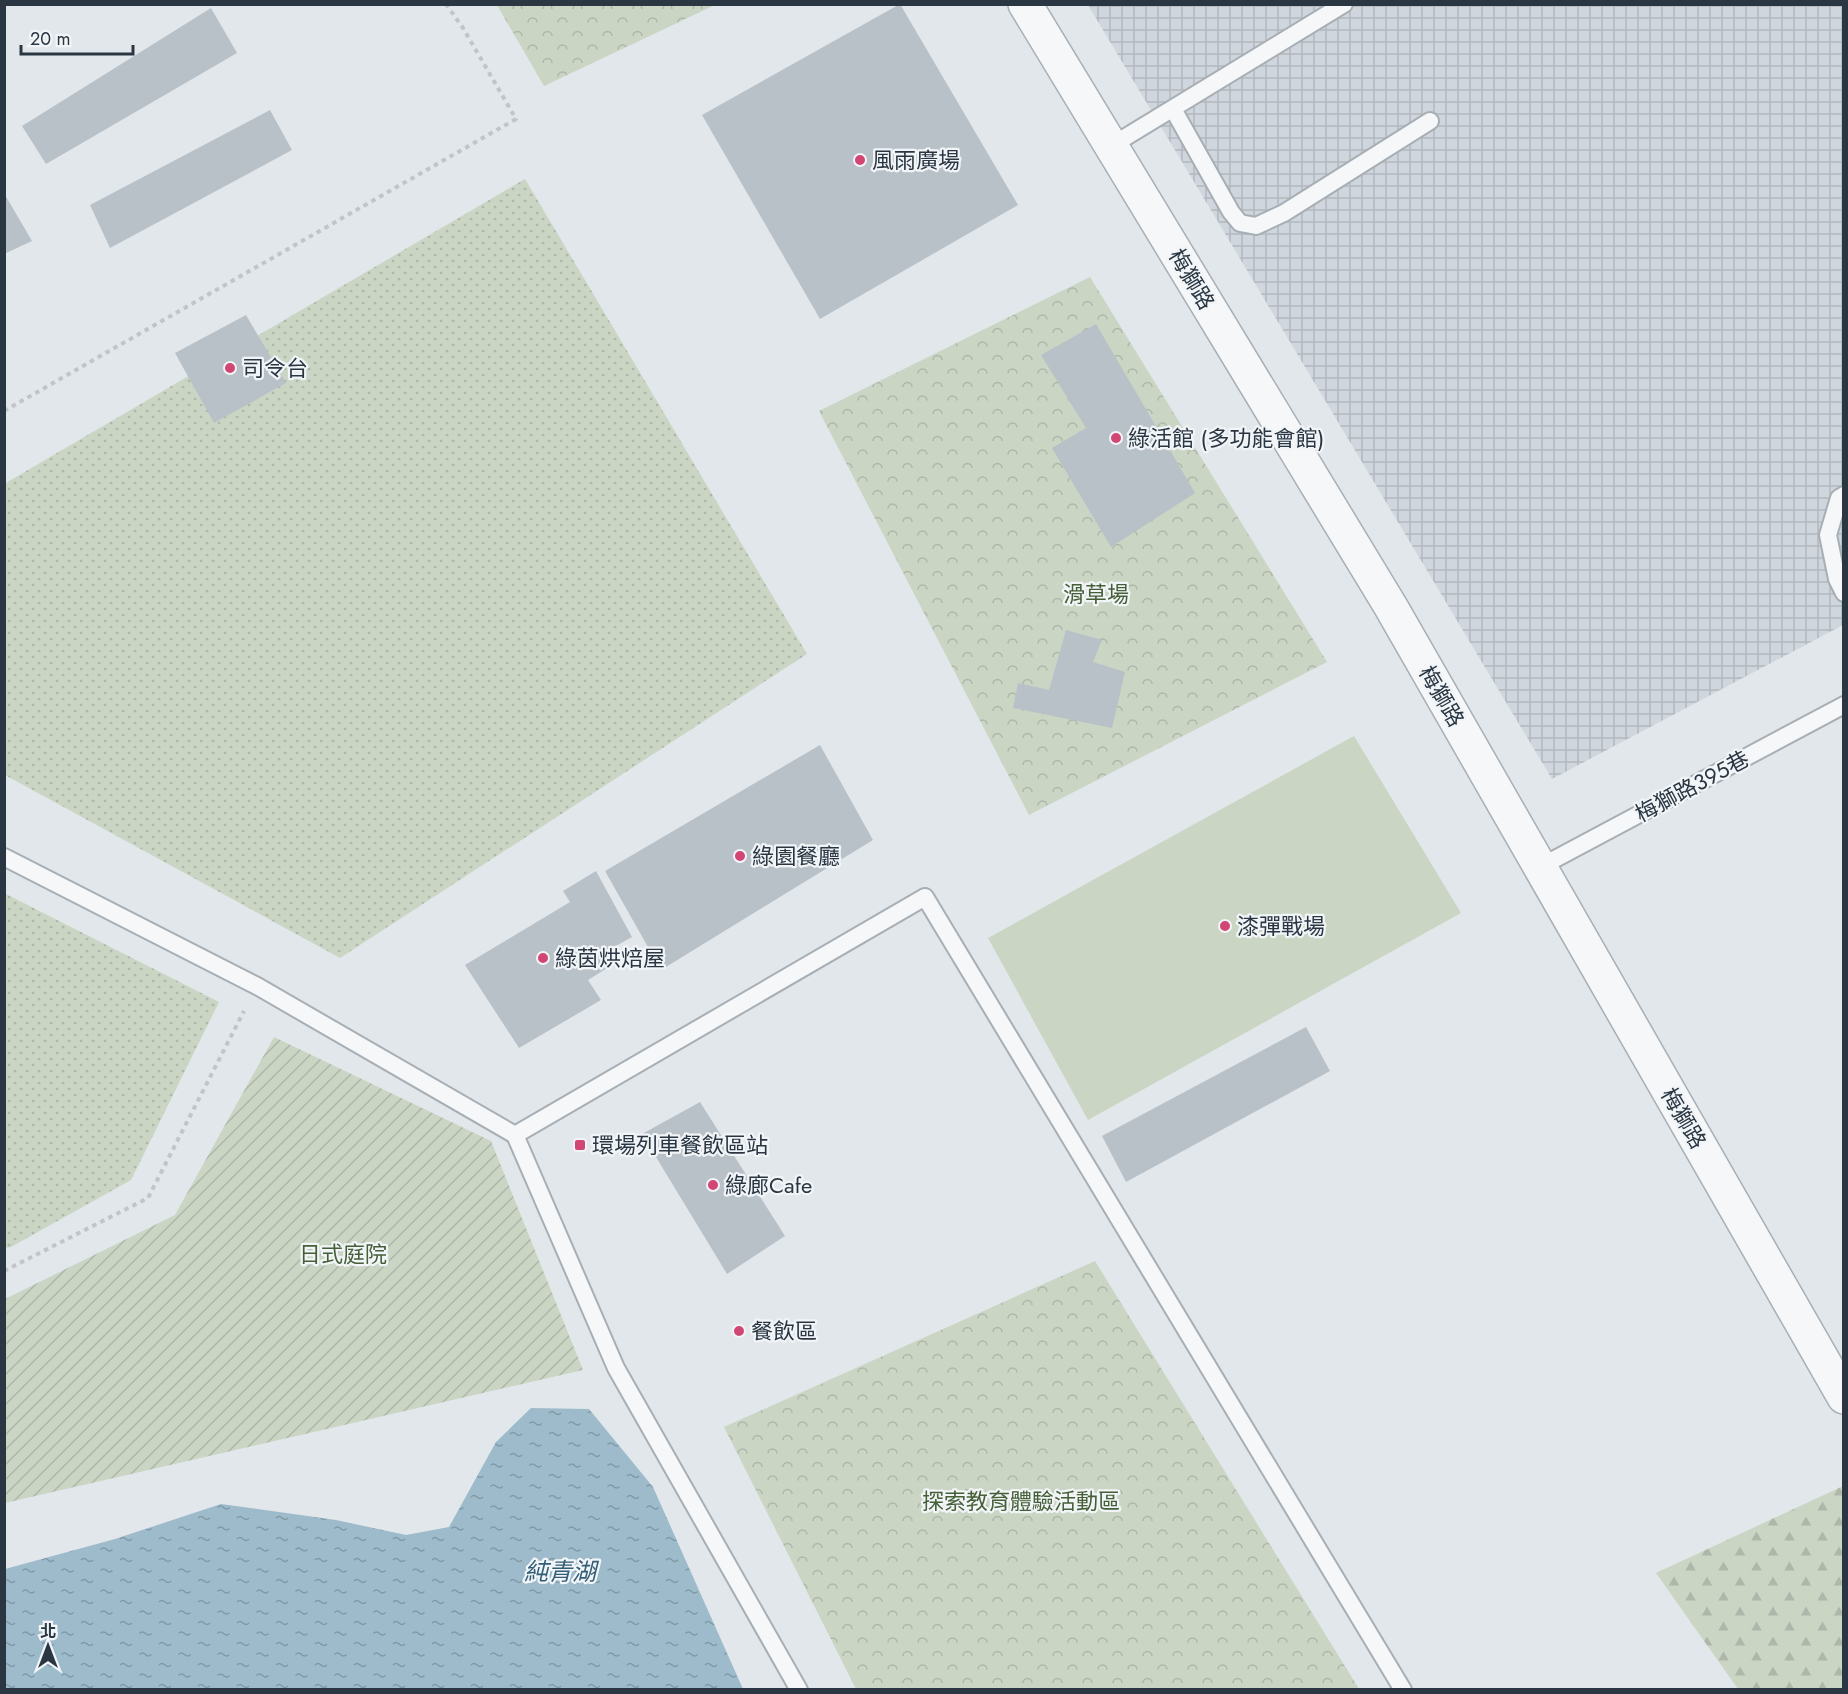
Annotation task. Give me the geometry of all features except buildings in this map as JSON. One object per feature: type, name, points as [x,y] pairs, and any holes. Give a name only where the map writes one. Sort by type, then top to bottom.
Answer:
[{"type":"street","name":"梅獅路","points":[[1025,4],[1391,607],[1844,1397]]},
{"type":"lane","points":[[1111,146],[1344,4]]},
{"type":"lane","points":[[1173,109],[1231,212],[1240,223],[1256,226],[1284,213],[1431,121]]},
{"type":"lane","points":[[1844,495],[1839,498],[1828,536],[1837,579],[1844,593]]},
{"type":"lane","name":"梅獅路395巷","points":[[1540,867],[1844,705]]},
{"type":"lane","points":[[4,857],[257,986],[515,1135],[616,1368],[799,1689]]},
{"type":"lane","points":[[515,1135],[925,897],[1403,1689]]},
{"type":"path","points":[[4,411],[516,119],[463,28],[446,4]]},
{"type":"path","points":[[4,1271],[148,1198],[257,986]]},
{"type":"shaded area","points":[[1088,5],[1843,5],[1843,625],[1552,779]]},
{"type":"green space","points":[[497,5],[715,5],[544,86]]},
{"type":"green space","points":[[525,179],[807,654],[340,958],[5,775],[4,484]]},
{"type":"green space","name":"滑草場","points":[[1090,277],[1327,662],[1029,815],[819,411]]},
{"type":"green space","name":"漆彈戰場","points":[[1354,736],[1461,913],[1088,1120],[988,938]]},
{"type":"green space","points":[[4,893],[219,1002],[131,1180],[11,1247],[5,1248]]},
{"type":"green space","name":"日式庭院","points":[[274,1037],[491,1141],[583,1370],[5,1503],[5,1299],[175,1215]]},
{"type":"green space","name":"探索教育體驗活動區","points":[[1095,1261],[1359,1689],[856,1689],[724,1427]]},
{"type":"green space","points":[[1843,1486],[1843,1689],[1738,1689],[1656,1573]]},
{"type":"water","name":"純青湖","points":[[531,1408],[589,1409],[653,1487],[743,1689],[5,1689],[5,1569],[115,1539],[221,1504],[336,1520],[406,1535],[449,1527],[496,1442]]},
{"type":"place","name":"風雨廣場","points":[[860,160]]},
{"type":"place","name":"司令台","points":[[230,368]]},
{"type":"place","name":"綠活館 (多功能會館)","points":[[1116,438]]},
{"type":"place","name":"綠園餐廳","points":[[740,856]]},
{"type":"place","name":"漆彈戰場","points":[[1225,926]]},
{"type":"place","name":"綠茵烘焙屋","points":[[543,958]]},
{"type":"place","name":"環場列車餐飲區站","points":[[580,1145]]},
{"type":"place","name":"綠廊Cafe","points":[[713,1185]]},
{"type":"place","name":"餐飲區","points":[[739,1331]]}]
